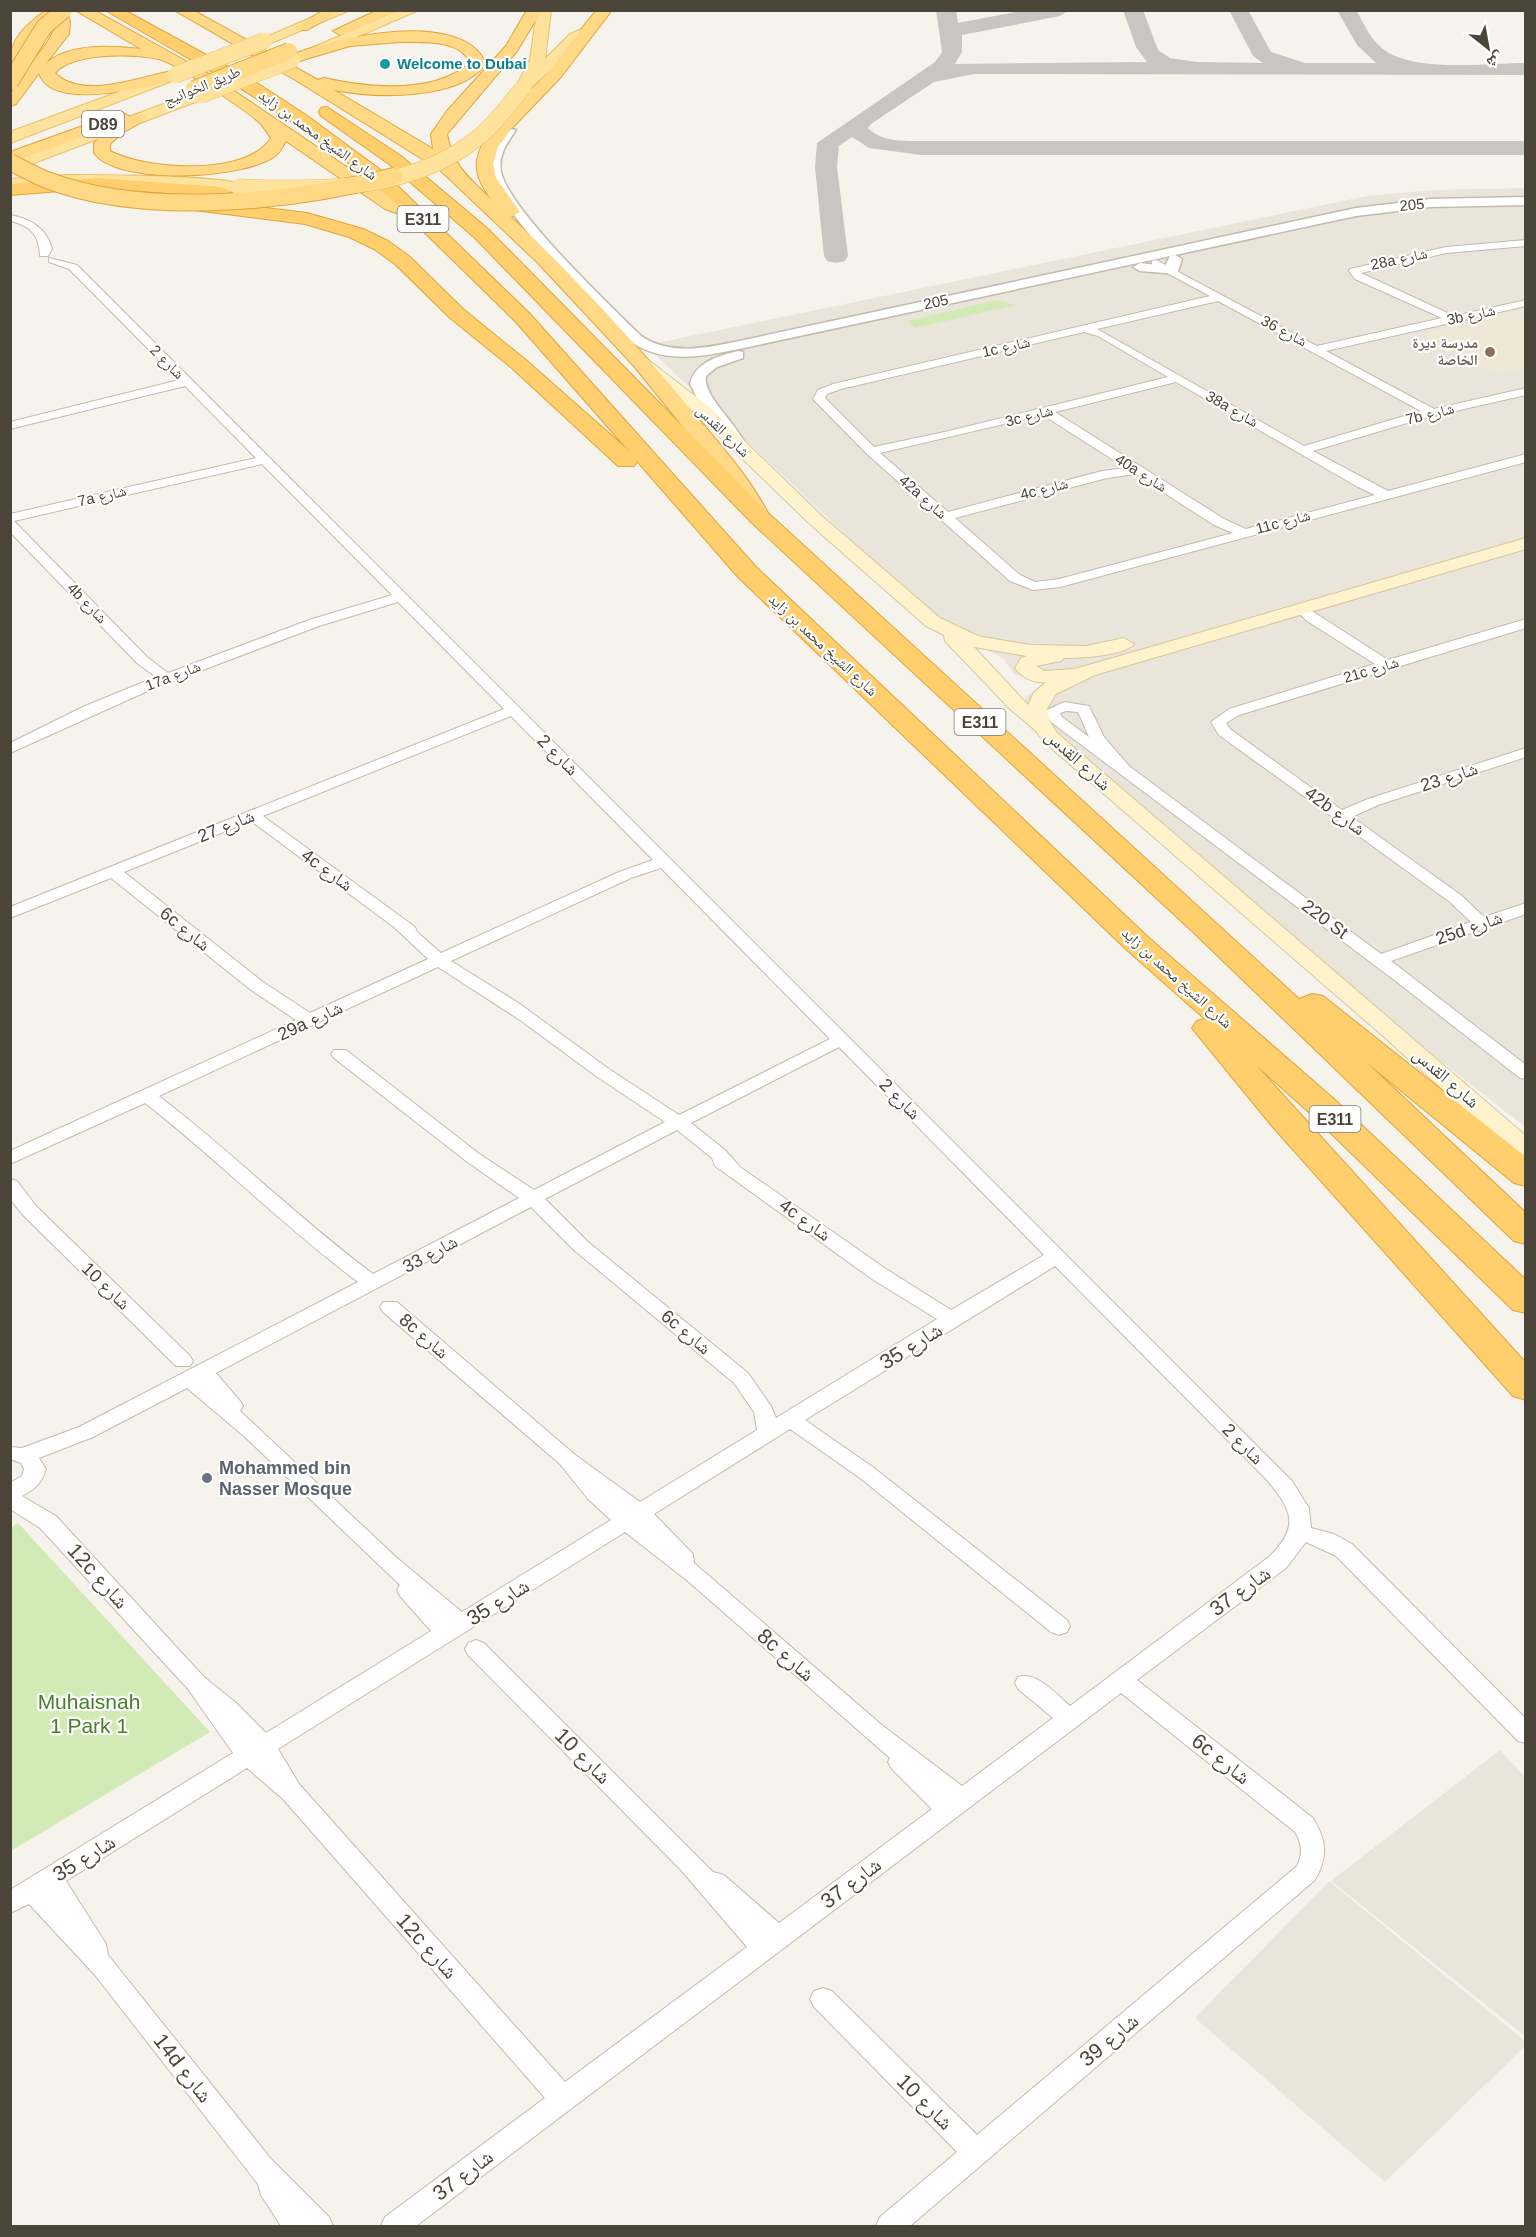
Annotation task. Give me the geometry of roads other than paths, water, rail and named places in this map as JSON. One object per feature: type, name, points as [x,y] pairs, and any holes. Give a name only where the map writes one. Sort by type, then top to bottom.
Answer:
[{"type":"highway","points":[[10,58],[30,30],[56,10],[63,21],[61,34],[10,101]]},
{"type":"highway","points":[[10,82],[44,27],[64,10]]},
{"type":"highway","points":[[82,10],[184,80],[264,117],[391,205],[419,216]]},
{"type":"highway","name":"شارع الشيخ محمد بن زايد","points":[[112,10],[192,52],[273,101],[368,169],[523,318],[747,572],[1138,944],[1323,1107],[1526,1301]]},
{"type":"highway","points":[[189,10],[216,24],[220,30]]},
{"type":"highway","points":[[302,27],[336,10]]},
{"type":"highway","name":"طريق الخوانيج","points":[[10,162],[268,43],[364,10]]},
{"type":"highway","name":"طريق الخوانيج","points":[[10,147],[184,80],[292,56],[392,10]]},
{"type":"highway","points":[[455,175],[442,153],[439,134],[453,114],[512,48],[535,10]]},
{"type":"highway","points":[[545,259],[529,234],[496,193],[486,171],[485,161],[491,144],[581,43],[584,32],[605,10]]},
{"type":"highway","points":[[10,36],[21,15]]},
{"type":"highway","points":[[175,15],[220,30],[417,146],[455,175],[545,259],[641,362],[735,476],[759,518]]},
{"type":"highway","name":"شارع الشيخ محمد بن زايد","points":[[175,15],[227,51],[324,109],[380,148],[441,198],[521,272],[689,449],[759,518],[1203,925],[1526,1233]]},
{"type":"highway","points":[[292,56],[350,41],[406,37],[456,43],[474,52],[478,58],[478,64],[465,75],[418,87],[359,89],[303,78]]},
{"type":"highway","points":[[109,52],[146,53],[184,80],[94,89],[59,85],[46,74],[53,65],[70,58],[109,52]]},
{"type":"highway","points":[[141,118],[107,137],[102,142],[102,153],[126,166],[180,172],[234,166],[271,151],[279,138],[264,117]]},
{"type":"highway","points":[[10,162],[57,183],[102,194],[128,199],[269,212],[325,223],[356,233],[381,245],[402,260],[456,313],[520,365],[633,468],[679,495]]},
{"type":"highway","points":[[102,194],[175,199],[255,198],[331,190],[394,176]]},
{"type":"highway","points":[[10,189],[98,183],[165,186],[288,199],[363,217],[394,232],[413,247],[495,334],[520,365]]},
{"type":"highway","points":[[1203,925],[1352,1034],[1526,1175]]},
{"type":"highway","points":[[1138,944],[1284,1119],[1526,1387]]},
{"type":"main road","points":[[268,43],[343,10]]},
{"type":"main road","points":[[292,56],[412,10]]},
{"type":"main road","points":[[523,88],[537,60],[544,10]]},
{"type":"main road","points":[[10,184],[108,178],[239,187],[325,186],[394,176],[438,161],[472,143],[523,88],[575,37],[584,32]]},
{"type":"main road","points":[[10,162],[141,118],[184,80]]},
{"type":"main road","points":[[10,138],[184,80]]},
{"type":"main road","name":"شارع القدس","points":[[641,362],[702,410],[839,542],[933,622],[962,638],[979,643],[1049,653],[1098,650],[1163,634],[1526,530]]},
{"type":"main road","name":"شارع القدس","points":[[1526,543],[1101,666],[1062,681],[1045,693],[1036,708],[1040,726],[1526,1150]]},
{"type":"main road","points":[[933,622],[982,665],[1020,709],[1040,726]]},
{"type":"main road","points":[[1101,666],[1047,677],[1033,675],[1025,668],[1033,659],[1102,653],[1163,634]]},
{"type":"street","name":"205","points":[[521,109],[520,116],[496,152],[495,174],[505,191],[531,227],[578,280],[636,339],[652,349],[686,353],[749,347],[1156,263],[1173,265],[1388,215],[1453,209],[1526,207]]},
{"type":"street","name":"205","points":[[739,447],[734,433],[701,395],[697,381],[701,372],[711,365],[749,347],[1221,241],[1393,206],[1468,201],[1526,201]]},
{"type":"street","points":[[10,218],[24,220],[48,246],[48,257]]},
{"type":"street","points":[[1156,263],[1152,260],[1203,248],[1221,241]]},
{"type":"street","name":"28a شارع","points":[[1448,320],[1356,275],[1354,271],[1460,248],[1526,243]]},
{"type":"street","points":[[48,257],[69,257]]},
{"type":"street","points":[[48,257],[69,257]]},
{"type":"street","name":"شارع 2","points":[[69,257],[263,458],[1284,1485],[1299,1509],[1302,1533]]},
{"type":"street","points":[[1140,267],[1173,265]]},
{"type":"street","name":"شارع 36","points":[[1173,265],[1223,298],[1436,411]]},
{"type":"street","name":"1c شارع","points":[[822,392],[837,386],[1094,330],[1223,298]]},
{"type":"street","name":"3b شارع","points":[[1320,350],[1526,303]]},
{"type":"street","name":"38a شارع","points":[[1094,330],[1381,495]]},
{"type":"street","name":"3c شارع","points":[[873,453],[1180,380]]},
{"type":"street","points":[[10,415],[187,381]]},
{"type":"street","points":[[10,426],[153,388]]},
{"type":"street","name":"7b شارع","points":[[1300,448],[1436,411],[1526,391]]},
{"type":"street","name":"42a شارع","points":[[822,392],[819,399],[873,453],[1015,578],[1026,585],[1041,587]]},
{"type":"street","name":"40a شارع","points":[[1043,413],[1239,534]]},
{"type":"street","name":"7a شارع","points":[[10,518],[263,458]]},
{"type":"street","name":"11c شارع","points":[[1041,587],[1526,458]]},
{"type":"street","name":"4c شارع","points":[[943,515],[1132,467]]},
{"type":"street","name":"4b شارع","points":[[10,524],[142,660],[166,678]]},
{"type":"street","name":"17a شارع","points":[[10,749],[102,703],[399,594]]},
{"type":"street","points":[[1301,608],[1312,618],[1386,665]]},
{"type":"street","name":"21c شارع","points":[[1218,722],[1234,712],[1526,623]]},
{"type":"street","name":"220 St","points":[[1122,767],[1097,738],[1084,709],[1064,706],[1052,711],[1056,719],[1399,975],[1526,1074]]},
{"type":"street","name":"شارع 27","points":[[10,914],[441,739],[516,712]]},
{"type":"street","name":"42b شارع","points":[[1218,722],[1224,732],[1489,921]]},
{"type":"street","points":[[10,730],[28,739]]},
{"type":"street","name":"شارع 23","points":[[1337,812],[1526,752]]},
{"type":"street","name":"4c شارع","points":[[252,815],[496,996],[947,1324]]},
{"type":"street","name":"29a شارع","points":[[10,1158],[609,883],[667,864]]},
{"type":"street","name":"6c شارع","points":[[114,872],[304,1023]]},
{"type":"street","name":"25d شارع","points":[[1378,960],[1526,908]]},
{"type":"street","name":"25d شارع","points":[[1360,946],[1412,948]]},
{"type":"street","name":"25d شارع","points":[[1399,975],[1405,970],[1412,948]]},
{"type":"street","name":"شارع 33","points":[[10,1492],[25,1464],[86,1432],[191,1371],[367,1286],[773,1075],[844,1043]]},
{"type":"street","name":"6c شارع","points":[[340,1054],[472,1157],[496,1183],[528,1202],[552,1228],[581,1246],[746,1383],[764,1411],[768,1434]]},
{"type":"street","points":[[153,1093],[367,1286]]},
{"type":"street","name":"شارع 10","points":[[10,1185],[29,1210],[454,1629]]},
{"type":"street","name":"شارع 10","points":[[10,1199],[29,1210]]},
{"type":"street","name":"شارع 35","points":[[10,1903],[985,1300],[1062,1261]]},
{"type":"street","name":"8c شارع","points":[[390,1307],[567,1459],[596,1494],[633,1518],[669,1557],[697,1576],[956,1805]]},
{"type":"street","points":[[797,1416],[1059,1626]]},
{"type":"street","name":"12c شارع","points":[[25,1464],[39,1506],[48,1522],[196,1683],[563,2099]]},
{"type":"street","name":"12c شارع","points":[[10,1498],[48,1522]]},
{"type":"street","points":[[1302,1533],[1326,1540],[1344,1550],[1526,1734]]},
{"type":"street","name":"شارع 37","points":[[395,2226],[1278,1562],[1302,1533]]},
{"type":"street","name":"شارع 10","points":[[476,1650],[771,1943]]},
{"type":"street","name":"6c شارع","points":[[1120,1679],[1304,1825],[1314,1846]]},
{"type":"street","points":[[1026,1683],[1069,1718]]},
{"type":"street","name":"شارع 39","points":[[890,2226],[1306,1873],[1315,1856],[1314,1846]]},
{"type":"street","name":"14d شارع","points":[[42,1884],[73,1936],[104,1967],[261,2168],[296,2226]]},
{"type":"street","name":"شارع 10","points":[[824,1999],[976,2153]]},
{"type":"street","name":"14d شارع","points":[[261,2168],[319,2226]]},
{"type":"place","name":"Welcome to Dubai","points":[[385,64]]},
{"type":"place","name":"مدرسة ديرة الخاصة","points":[[1490,352]]},
{"type":"place","name":"Mohammed bin Nasser Mosque","points":[[207,1478]]},
{"type":"park label","name":"Muhaisnah 1 Park 1","points":[[89,1714]]}]
